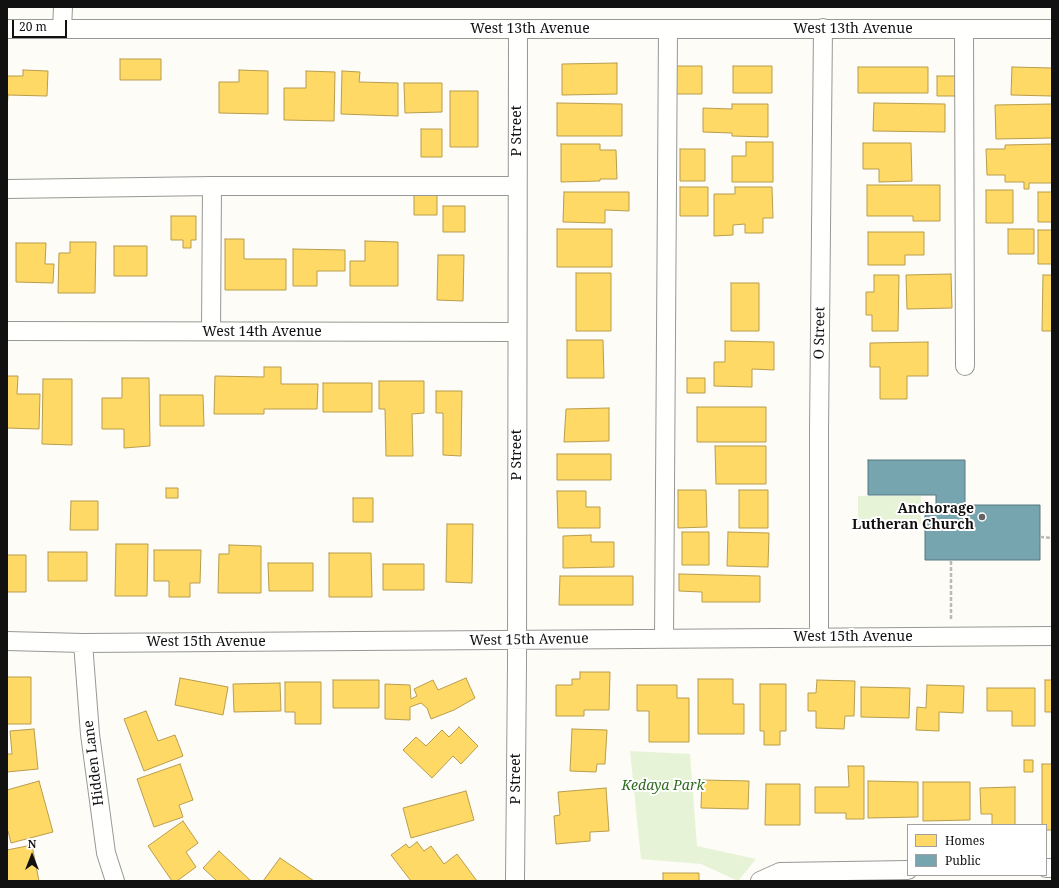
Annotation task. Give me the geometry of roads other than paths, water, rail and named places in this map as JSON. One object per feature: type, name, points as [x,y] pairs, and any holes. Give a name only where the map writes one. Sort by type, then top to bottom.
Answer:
[{"type":"street","points":[[62,7],[62,29]]},
{"type":"street","name":"O Street","points":[[819,637],[819,423],[823,28]]},
{"type":"street","name":"West 13th Avenue","points":[[7,29],[1052,29]]},
{"type":"street","name":"P Street","points":[[515,881],[518,29]]},
{"type":"street","points":[[964,29],[965,366]]},
{"type":"street","points":[[664,639],[668,30]]},
{"type":"street","points":[[211,331],[212,186]]},
{"type":"street","points":[[7,188],[517,186]]},
{"type":"street","name":"West 14th Avenue","points":[[7,331],[517,332]]},
{"type":"street","name":"West 15th Avenue","points":[[7,641],[83,643],[1052,636]]},
{"type":"street","name":"Hidden Lane","points":[[83,643],[90,734],[101,816],[106,853],[115,881]]},
{"type":"street","points":[[760,881],[780,872],[907,870]]},
{"type":"place","name":"Anchorage Lutheran Church","points":[[982,517]]},
{"type":"park label","name":"Kedaya Park","points":[[663,786]]}]
